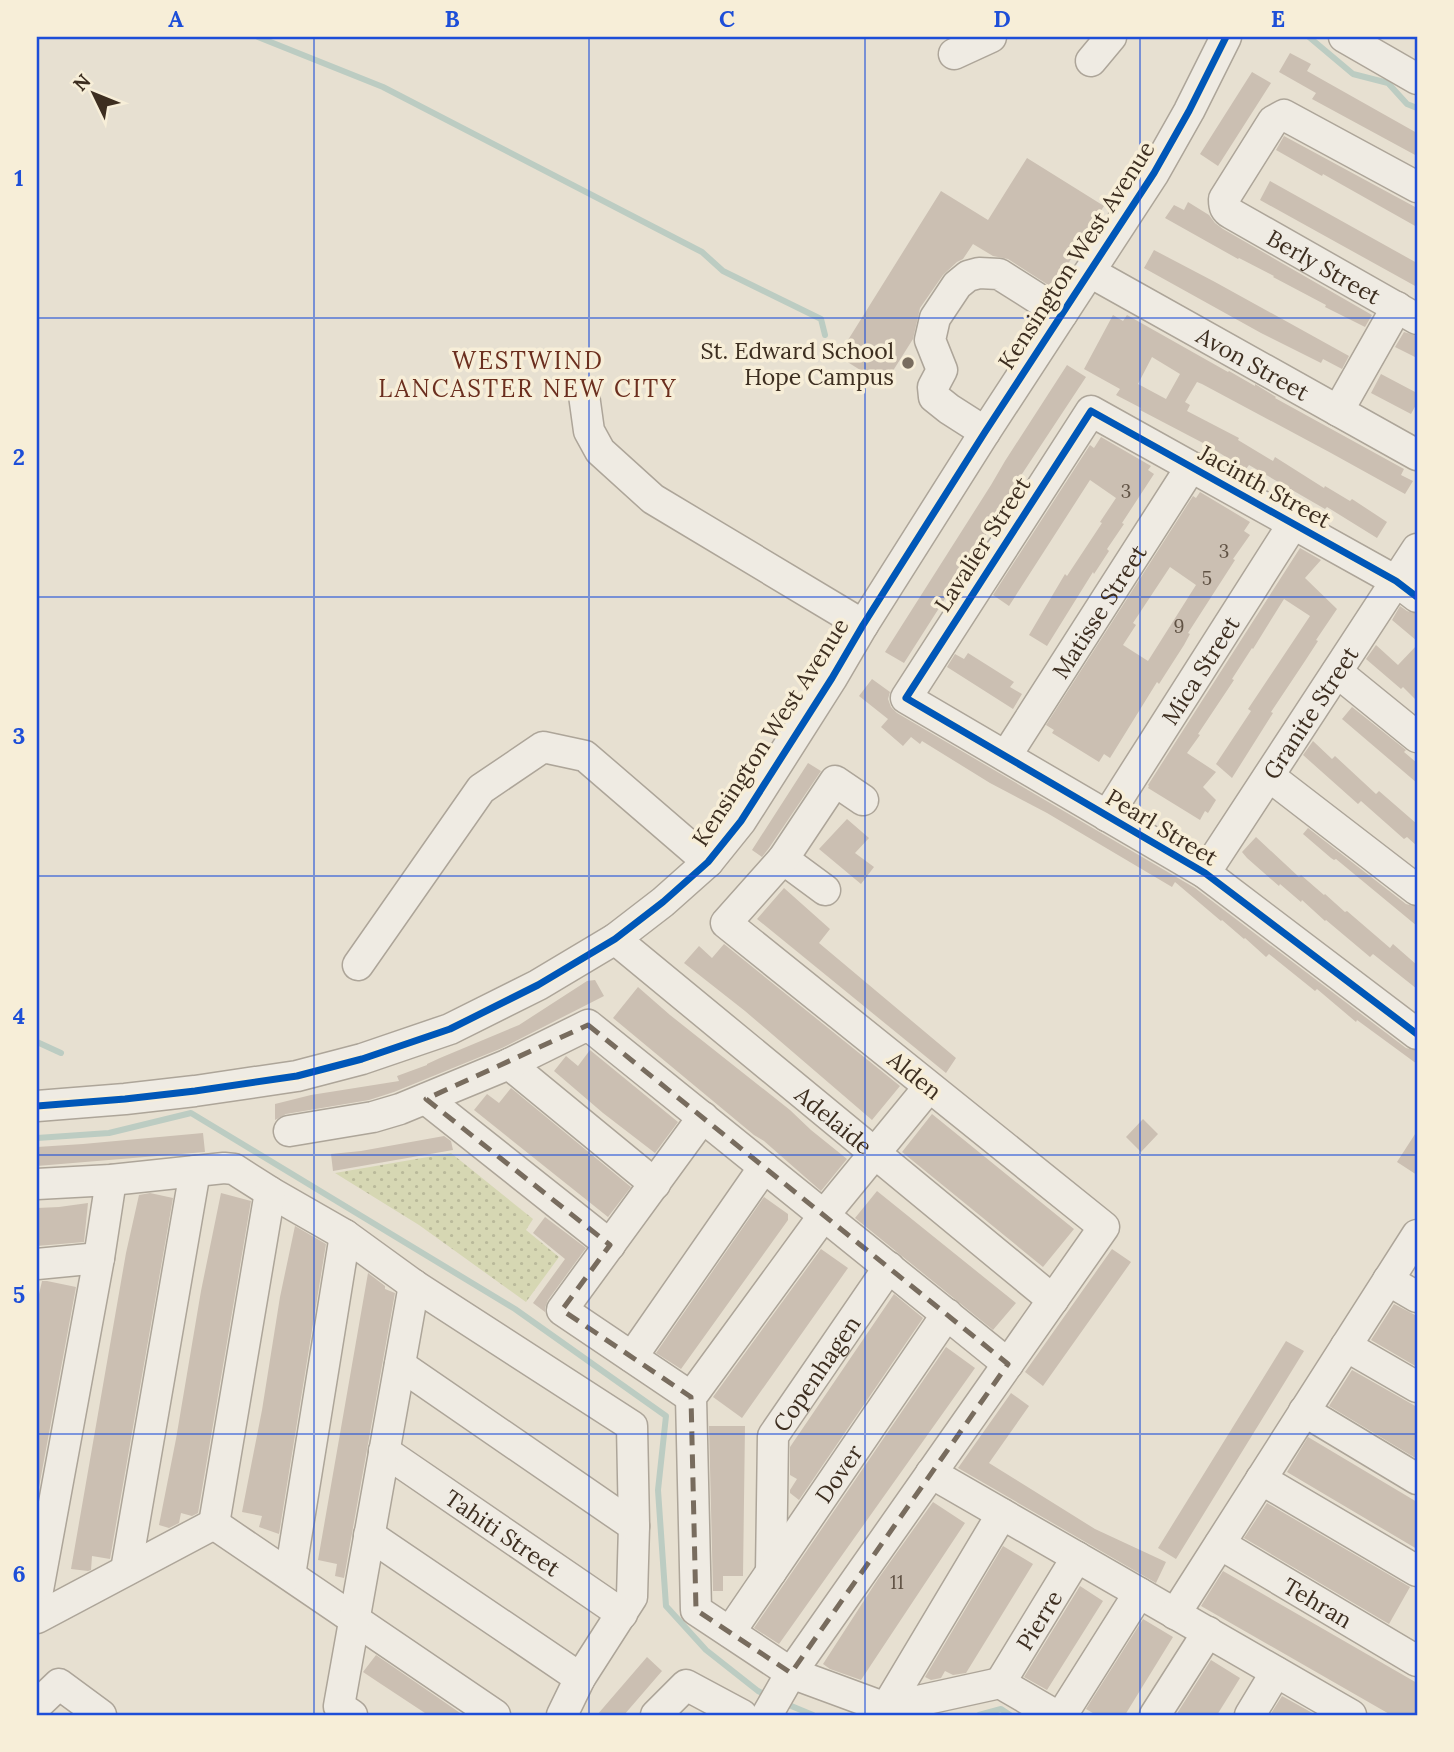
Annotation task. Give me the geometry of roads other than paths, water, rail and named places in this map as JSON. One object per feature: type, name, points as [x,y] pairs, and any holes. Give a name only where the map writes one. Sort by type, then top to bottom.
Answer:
[{"type":"street","points":[[954,54],[991,37]]},
{"type":"street","points":[[1091,61],[1111,37]]},
{"type":"street","name":"Kensington West Avenue","points":[[37,1106],[195,1091],[296,1076],[362,1059],[450,1029],[538,985],[615,939],[663,902],[708,862],[741,821],[985,432],[1154,173],[1226,37]]},
{"type":"street","points":[[1343,37],[1417,79]]},
{"type":"street","name":"Berly Street","points":[[1407,313],[1231,214],[1226,210],[1224,199],[1273,121],[1284,115],[1417,187]]},
{"type":"street","name":"Avon Street","points":[[1090,272],[1417,455]]},
{"type":"street","points":[[985,432],[934,397],[933,387],[942,370],[930,340],[935,318],[957,285],[968,276],[979,273],[999,274],[1062,314]]},
{"type":"street","points":[[1338,411],[1407,313]]},
{"type":"street","points":[[584,394],[589,431],[600,451],[653,499],[863,625]]},
{"type":"street","name":"Jacinth Street","points":[[1091,411],[1407,589]]},
{"type":"street","name":"Lavalier Street","points":[[906,698],[1091,411]]},
{"type":"street","name":"Matisse Street","points":[[1006,756],[1191,467]]},
{"type":"street","name":"Mica Street","points":[[1107,816],[1293,523]]},
{"type":"street","name":"Granite Street","points":[[1205,873],[1337,672],[1407,589],[1417,549]]},
{"type":"street","points":[[1337,672],[1417,737]]},
{"type":"street","name":"Pearl Street","points":[[906,698],[1205,873],[1417,1034]]},
{"type":"street","points":[[358,965],[481,789],[543,747],[584,756],[708,862]]},
{"type":"street","points":[[1269,776],[1417,890]]},
{"type":"street","points":[[825,890],[783,859],[835,781],[863,800]]},
{"type":"street","name":"Alden","points":[[783,859],[726,923],[1104,1227],[1052,1300]]},
{"type":"street","name":"Adelaide","points":[[615,939],[1052,1300]]},
{"type":"street","points":[[289,1131],[400,1110],[509,1064],[588,1025],[1007,1364]]},
{"type":"street","points":[[509,1064],[654,1184]]},
{"type":"street","points":[[929,1087],[824,1215],[691,1397],[696,1609],[730,1632],[788,1679],[887,1708],[1000,1683],[1055,1715]]},
{"type":"street","points":[[426,1099],[610,1245]]},
{"type":"street","points":[[691,1397],[562,1310],[703,1117]]},
{"type":"street","points":[[632,1357],[764,1167]]},
{"type":"street","points":[[37,1184],[234,1169],[345,1235],[414,1285],[632,1426],[632,1597],[580,1678],[562,1715]]},
{"type":"street","points":[[126,1570],[195,1171]]},
{"type":"street","points":[[111,1180],[37,1599],[66,1603],[214,1524]]},
{"type":"street","points":[[214,1524],[270,1192]]},
{"type":"street","points":[[290,1575],[345,1235]]},
{"type":"street","points":[[1175,1614],[1417,1235]]},
{"type":"street","points":[[37,1264],[99,1258]]},
{"type":"street","name":"Copenhagen","points":[[771,1572],[773,1436],[889,1267]]},
{"type":"street","points":[[1388,1280],[1417,1297]]},
{"type":"street","points":[[352,1715],[339,1706],[414,1285]]},
{"type":"street","points":[[767,1715],[788,1679],[1052,1300]]},
{"type":"street","name":"Dover","points":[[730,1632],[947,1314]]},
{"type":"street","points":[[1346,1346],[1417,1387]]},
{"type":"street","points":[[400,1365],[634,1526]]},
{"type":"street","points":[[1304,1411],[1417,1479]]},
{"type":"street","name":"Tahiti Street","points":[[384,1451],[622,1614]]},
{"type":"street","points":[[931,1473],[1345,1714]]},
{"type":"street","points":[[1261,1479],[1417,1571]]},
{"type":"street","points":[[887,1708],[1003,1514]]},
{"type":"street","points":[[214,1524],[495,1715]]},
{"type":"street","points":[[369,1535],[580,1678]]},
{"type":"street","name":"Tehran","points":[[1220,1544],[1414,1653]]},
{"type":"street","name":"Pierre","points":[[1000,1683],[1077,1557]]},
{"type":"street","points":[[1062,1715],[1139,1593]]},
{"type":"street","points":[[1155,1715],[1208,1632]]},
{"type":"street","points":[[1250,1715],[1276,1672]]},
{"type":"street","points":[[37,1705],[59,1684],[101,1715]]},
{"type":"street","points":[[656,1715],[686,1685],[741,1715]]},
{"type":"waterway","points":[[258,37],[383,87],[702,252],[723,271],[821,319],[825,335]]},
{"type":"waterway","points":[[1309,37],[1353,74],[1388,83],[1407,104],[1417,108]]},
{"type":"waterway","points":[[37,1042],[61,1053]]},
{"type":"waterway","points":[[37,1138],[109,1133],[191,1113],[515,1309],[666,1416],[658,1490],[666,1606],[706,1650],[768,1696]]},
{"type":"waterway","points":[[784,1703],[813,1715]]},
{"type":"waterway","points":[[979,1715],[1001,1709],[1010,1715]]},
{"type":"place","name":"St. Edward School Hope Campus","points":[[908,363]]},
{"type":"district","name":"WESTWIND LANCASTER NEW CITY","points":[[528,374]]}]
